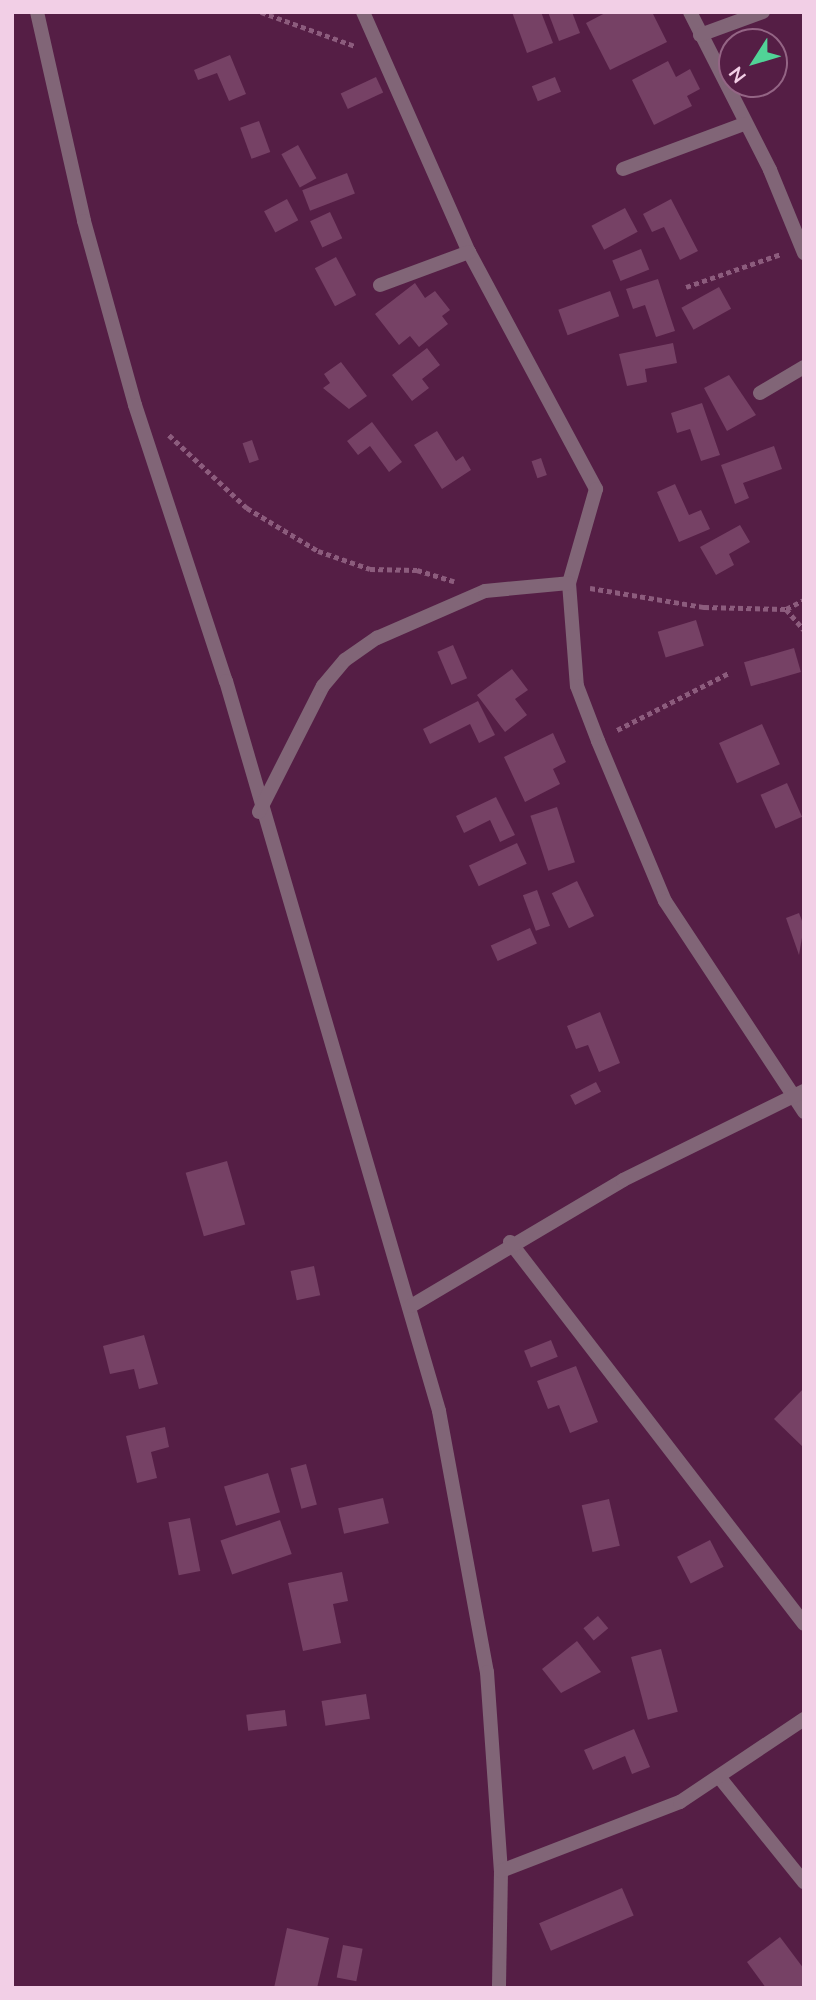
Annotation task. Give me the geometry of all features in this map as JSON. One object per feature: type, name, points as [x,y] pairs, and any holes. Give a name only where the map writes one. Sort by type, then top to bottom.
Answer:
[{"type":"street","points":[[37,12],[113,326],[226,681],[260,812],[411,1306],[474,1585],[501,1871],[499,1988]]},
{"type":"street","points":[[363,12],[379,55],[469,252],[596,489],[569,583],[577,685],[598,741],[665,901],[797,1094],[804,1112]]},
{"type":"street","points":[[690,12],[803,251]]},
{"type":"street","points":[[700,35],[763,12]]},
{"type":"street","points":[[623,169],[744,124]]},
{"type":"street","points":[[380,285],[469,252]]},
{"type":"street","points":[[760,393],[804,367]]},
{"type":"street","points":[[260,812],[323,686],[345,660],[377,638],[485,591],[569,583]]},
{"type":"street","points":[[411,1306],[510,1242],[797,1094]]},
{"type":"street","points":[[510,1242],[804,1624]]},
{"type":"street","points":[[501,1871],[680,1802],[720,1778],[804,1719]]},
{"type":"street","points":[[720,1778],[804,1882]]},
{"type":"path","points":[[261,12],[379,55]]},
{"type":"path","points":[[686,287],[803,251]]},
{"type":"path","points":[[165,432],[247,508],[318,551],[370,569],[418,569],[485,591]]},
{"type":"path","points":[[569,583],[704,607],[786,609],[804,600]]},
{"type":"path","points":[[786,609],[804,630]]},
{"type":"path","points":[[598,741],[729,673]]},
{"type":"building","points":[[512,12],[541,12],[553,43],[527,53]]},
{"type":"building","points":[[548,12],[572,12],[580,33],[559,41]]},
{"type":"building","points":[[607,12],[652,12],[667,42],[610,70],[586,23]]},
{"type":"building","points":[[230,55],[246,94],[229,101],[217,73],[198,80],[194,70]]},
{"type":"building","points":[[668,61],[676,77],[690,69],[700,89],[687,96],[692,106],[654,125],[632,80]]},
{"type":"building","points":[[376,77],[383,92],[348,109],[341,93]]},
{"type":"building","points":[[555,77],[561,92],[538,101],[532,86]]},
{"type":"building","points":[[259,121],[270,152],[251,159],[240,128]]},
{"type":"building","points":[[298,145],[316,178],[300,187],[281,154]]},
{"type":"building","points":[[347,173],[355,194],[310,211],[302,190]]},
{"type":"building","points":[[287,199],[298,220],[275,232],[264,211]]},
{"type":"building","points":[[671,199],[698,251],[680,260],[664,227],[652,232],[643,214]]},
{"type":"building","points":[[625,208],[638,232],[604,250],[591,226]]},
{"type":"building","points":[[330,212],[342,238],[322,248],[310,221]]},
{"type":"building","points":[[641,249],[649,269],[620,281],[612,261]]},
{"type":"building","points":[[336,257],[356,295],[335,306],[315,268]]},
{"type":"building","points":[[658,279],[675,331],[656,337],[645,305],[633,309],[626,289]]},
{"type":"building","points":[[415,283],[425,298],[435,291],[450,310],[442,316],[448,324],[419,347],[410,336],[399,345],[375,314]]},
{"type":"building","points":[[719,287],[731,309],[694,330],[681,308]]},
{"type":"building","points":[[610,291],[619,316],[568,335],[558,310]]},
{"type":"building","points":[[673,343],[677,363],[645,369],[647,382],[627,386],[619,354]]},
{"type":"building","points":[[427,348],[440,365],[422,379],[429,388],[412,401],[392,375]]},
{"type":"building","points":[[341,362],[367,396],[349,409],[323,388],[330,383],[324,374]]},
{"type":"building","points":[[729,375],[756,415],[727,431],[704,388]]},
{"type":"building","points":[[702,403],[720,455],[701,461],[690,429],[677,433],[671,413]]},
{"type":"building","points":[[372,422],[402,462],[389,472],[370,446],[358,455],[347,441]]},
{"type":"building","points":[[437,431],[456,461],[463,456],[471,470],[442,489],[414,445]]},
{"type":"building","points":[[252,440],[259,460],[249,463],[243,443]]},
{"type":"building","points":[[774,446],[782,469],[743,483],[749,498],[735,504],[721,465]]},
{"type":"building","points":[[541,458],[547,475],[537,478],[532,461]]},
{"type":"building","points":[[675,484],[689,515],[701,510],[710,529],[679,542],[657,492]]},
{"type":"building","points":[[740,525],[750,542],[729,554],[734,565],[716,575],[700,547]]},
{"type":"building","points":[[696,620],[704,646],[666,658],[658,632]]},
{"type":"building","points":[[453,645],[467,678],[451,685],[437,652]]},
{"type":"building","points":[[794,648],[801,672],[751,686],[744,662]]},
{"type":"building","points":[[512,669],[528,690],[515,699],[527,715],[505,732],[477,695]]},
{"type":"building","points":[[478,701],[495,735],[479,743],[470,724],[430,744],[423,729]]},
{"type":"building","points":[[762,724],[780,764],[737,783],[719,743]]},
{"type":"building","points":[[553,733],[566,762],[553,769],[560,784],[525,802],[504,757]]},
{"type":"building","points":[[787,783],[802,817],[776,829],[761,795]]},
{"type":"building","points":[[496,797],[515,835],[500,842],[490,820],[464,833],[456,816]]},
{"type":"building","points":[[557,807],[575,862],[548,871],[530,816]]},
{"type":"building","points":[[517,843],[527,864],[479,886],[469,865]]},
{"type":"building","points":[[577,881],[594,916],[569,928],[552,893]]},
{"type":"building","points":[[537,890],[550,926],[536,931],[523,895]]},
{"type":"building","points":[[799,913],[804,926],[799,955],[786,918]]},
{"type":"building","points":[[530,928],[537,944],[498,961],[491,945]]},
{"type":"building","points":[[600,1012],[620,1063],[599,1072],[588,1045],[576,1049],[567,1026]]},
{"type":"building","points":[[596,1082],[601,1092],[575,1105],[570,1095]]},
{"type":"building","points":[[227,1161],[245,1224],[204,1236],[186,1173]]},
{"type":"building","points":[[314,1266],[320,1295],[297,1300],[291,1271]]},
{"type":"building","points":[[144,1335],[158,1384],[139,1389],[134,1369],[110,1374],[103,1346]]},
{"type":"building","points":[[551,1340],[558,1357],[531,1368],[524,1351]]},
{"type":"building","points":[[576,1366],[598,1422],[570,1433],[559,1405],[548,1409],[537,1381]]},
{"type":"building","points":[[804,1388],[804,1448],[774,1419]]},
{"type":"building","points":[[165,1427],[169,1447],[151,1452],[157,1478],[137,1483],[126,1436]]},
{"type":"building","points":[[306,1464],[317,1505],[301,1509],[291,1468]]},
{"type":"building","points":[[268,1473],[280,1512],[236,1526],[224,1486]]},
{"type":"building","points":[[383,1498],[389,1523],[344,1534],[338,1508]]},
{"type":"building","points":[[609,1499],[620,1546],[593,1552],[582,1505]]},
{"type":"building","points":[[190,1518],[200,1571],[179,1575],[168,1522]]},
{"type":"building","points":[[280,1520],[292,1554],[232,1575],[220,1541]]},
{"type":"building","points":[[710,1540],[724,1567],[691,1584],[677,1557]]},
{"type":"building","points":[[342,1572],[348,1601],[333,1604],[341,1643],[303,1651],[288,1583]]},
{"type":"building","points":[[598,1616],[608,1628],[594,1640],[583,1628]]},
{"type":"building","points":[[577,1641],[601,1672],[561,1693],[542,1669]]},
{"type":"building","points":[[661,1649],[678,1712],[648,1720],[631,1657]]},
{"type":"building","points":[[366,1694],[370,1719],[325,1726],[322,1701]]},
{"type":"building","points":[[285,1710],[287,1726],[248,1731],[246,1715]]},
{"type":"building","points":[[634,1729],[650,1767],[632,1774],[625,1756],[593,1770],[584,1750]]},
{"type":"building","points":[[622,1888],[634,1916],[551,1951],[539,1923]]},
{"type":"building","points":[[287,1928],[329,1938],[317,1988],[274,1988]]},
{"type":"building","points":[[780,1937],[804,1969],[804,1988],[766,1988],[747,1962]]},
{"type":"building","points":[[343,1945],[363,1949],[356,1981],[337,1977]]}]
